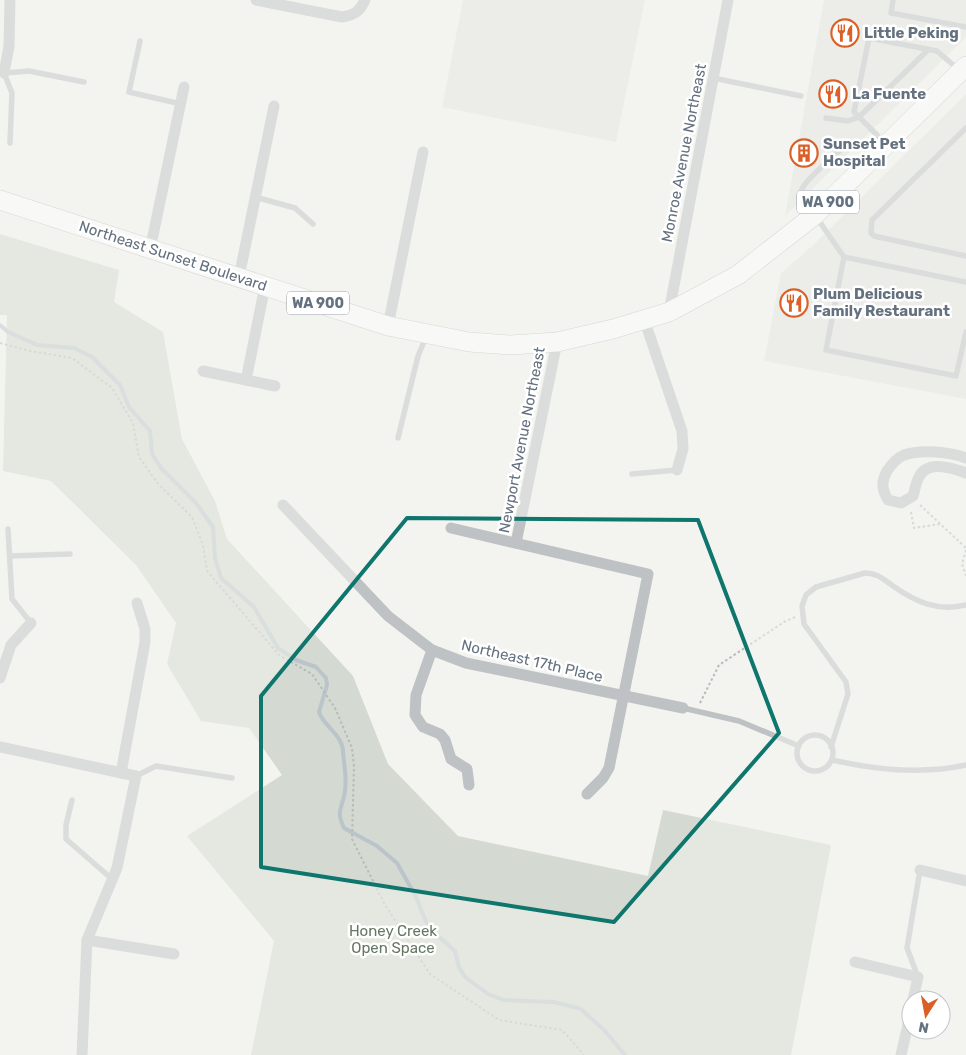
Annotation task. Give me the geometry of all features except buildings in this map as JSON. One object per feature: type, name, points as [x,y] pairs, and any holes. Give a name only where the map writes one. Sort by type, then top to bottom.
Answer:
[{"type":"main road","name":"Northeast Sunset Boulevard","points":[[0,200],[388,326],[469,342],[511,345],[557,342],[669,312],[738,276],[811,219],[964,68]]},
{"type":"street","points":[[4,73],[9,46],[10,0]]},
{"type":"street","points":[[256,0],[332,16],[354,15],[366,0]]},
{"type":"street","name":"Monroe Avenue Northeast","points":[[669,312],[728,0]]},
{"type":"street","points":[[150,250],[184,87]]},
{"type":"street","points":[[238,277],[274,106]]},
{"type":"street","points":[[388,326],[423,152]]},
{"type":"street","points":[[246,380],[265,286]]},
{"type":"street","points":[[644,319],[682,430],[683,449],[678,470]]},
{"type":"street","name":"Newport Avenue Northeast","points":[[516,544],[557,342]]},
{"type":"street","points":[[203,371],[275,386]]},
{"type":"street","points":[[966,458],[937,453],[904,455],[883,478],[882,488],[888,500],[901,503],[910,499],[919,476],[927,468],[956,469],[966,474]]},
{"type":"street","name":"Northeast 17th Place","points":[[283,505],[388,616],[432,650],[466,663],[683,708]]},
{"type":"street","points":[[451,528],[648,574],[609,768],[603,778],[586,794]]},
{"type":"street","points":[[121,773],[145,642],[145,629],[137,603]]},
{"type":"street","points":[[0,678],[11,645],[31,623]]},
{"type":"street","points":[[432,650],[416,695],[415,715],[423,727],[440,734],[445,740],[452,759],[467,769],[469,785]]},
{"type":"street","points":[[0,747],[136,776],[124,844],[87,940],[82,1055]]},
{"type":"street","points":[[920,870],[966,881]]},
{"type":"street","points":[[87,940],[174,954]]},
{"type":"street","points":[[855,962],[918,977],[915,990]]},
{"type":"street","points":[[901,1055],[904,1040]]},
{"type":"lane","points":[[893,0],[891,14],[966,27]]},
{"type":"lane","points":[[880,150],[854,112],[869,38],[936,51],[964,68]]},
{"type":"lane","points":[[140,41],[129,92],[181,104]]},
{"type":"lane","points":[[826,118],[846,121],[858,116],[928,50]]},
{"type":"lane","points":[[10,143],[12,93],[4,73],[29,71],[84,82]]},
{"type":"lane","points":[[713,78],[801,96]]},
{"type":"lane","points":[[966,128],[872,220],[870,225],[871,233],[874,236],[966,256]]},
{"type":"lane","points":[[880,150],[853,143],[844,147],[803,187],[802,198],[811,219],[844,257],[966,282]]},
{"type":"lane","points":[[255,197],[295,208],[313,224]]},
{"type":"lane","points":[[844,257],[826,350],[956,376],[966,332]]},
{"type":"lane","points":[[398,438],[418,356],[428,335]]},
{"type":"lane","points":[[632,474],[678,470]]},
{"type":"lane","points":[[8,529],[12,600],[31,623]]},
{"type":"lane","points":[[10,556],[70,554]]},
{"type":"lane","points":[[832,747],[828,741],[816,736],[809,737],[799,746],[797,752],[801,764],[811,771],[823,769],[832,760],[832,747],[848,694],[846,682],[804,624],[802,614],[806,595],[816,586],[865,573],[878,576],[911,599],[924,604],[942,608],[966,605]]},
{"type":"lane","points":[[683,708],[739,721],[799,746]]},
{"type":"lane","points":[[832,760],[893,770],[938,769],[966,765]]},
{"type":"lane","points":[[136,776],[156,766],[232,778]]},
{"type":"lane","points":[[72,800],[66,825],[66,839],[112,879]]},
{"type":"lane","points":[[918,977],[907,948],[920,870]]},
{"type":"path","points":[[0,343],[30,352],[72,358],[112,388],[133,423],[139,457],[159,486],[192,517],[203,545],[207,571],[279,655],[312,674],[330,701],[352,748],[354,766],[352,839],[385,905],[430,974],[499,1020],[562,1030],[584,1055]]},
{"type":"path","points":[[910,499],[914,528],[940,524]]},
{"type":"path","points":[[910,499],[966,549],[962,564],[966,576]]},
{"type":"path","points":[[697,711],[719,665],[784,622],[802,614]]},
{"type":"highlighted area","points":[[407,518],[698,520],[779,733],[614,922],[261,867],[261,696]]},
{"type":"shaded area","points":[[463,0],[645,0],[616,142],[442,107]]},
{"type":"shaded area","points":[[824,0],[966,0],[966,37],[785,216]]},
{"type":"shaded area","points":[[966,94],[966,399],[764,361],[781,273],[811,247]]},
{"type":"green space","name":"Honey Creek Open Space","points":[[0,234],[119,270],[114,302],[163,332],[182,439],[215,501],[227,539],[353,676],[388,764],[458,836],[648,876],[663,810],[831,845],[791,1055],[251,1055],[274,941],[187,836],[282,775],[249,728],[201,721],[167,664],[176,623],[136,565],[51,481],[3,471],[7,315],[0,315]]},
{"type":"waterway","points":[[0,325],[8,332],[37,345],[74,348],[92,357],[120,385],[129,407],[150,431],[152,454],[161,468],[196,503],[213,527],[215,558],[221,578],[254,607],[278,648],[296,660],[316,667],[326,678],[327,685],[319,712],[342,746],[346,786],[340,809],[341,822],[344,828],[377,846],[397,863],[416,897],[428,927],[455,951],[459,967],[465,977],[488,994],[504,1000],[554,1002],[581,1009],[605,1031],[625,1055]]},
{"type":"place","name":"Little Peking","points":[[845,33]]},
{"type":"place","name":"La Fuente","points":[[833,94]]},
{"type":"place","name":"Sunset Pet Hospital","points":[[804,153]]},
{"type":"place","name":"Plum Delicious Family Restaurant","points":[[794,303]]}]
